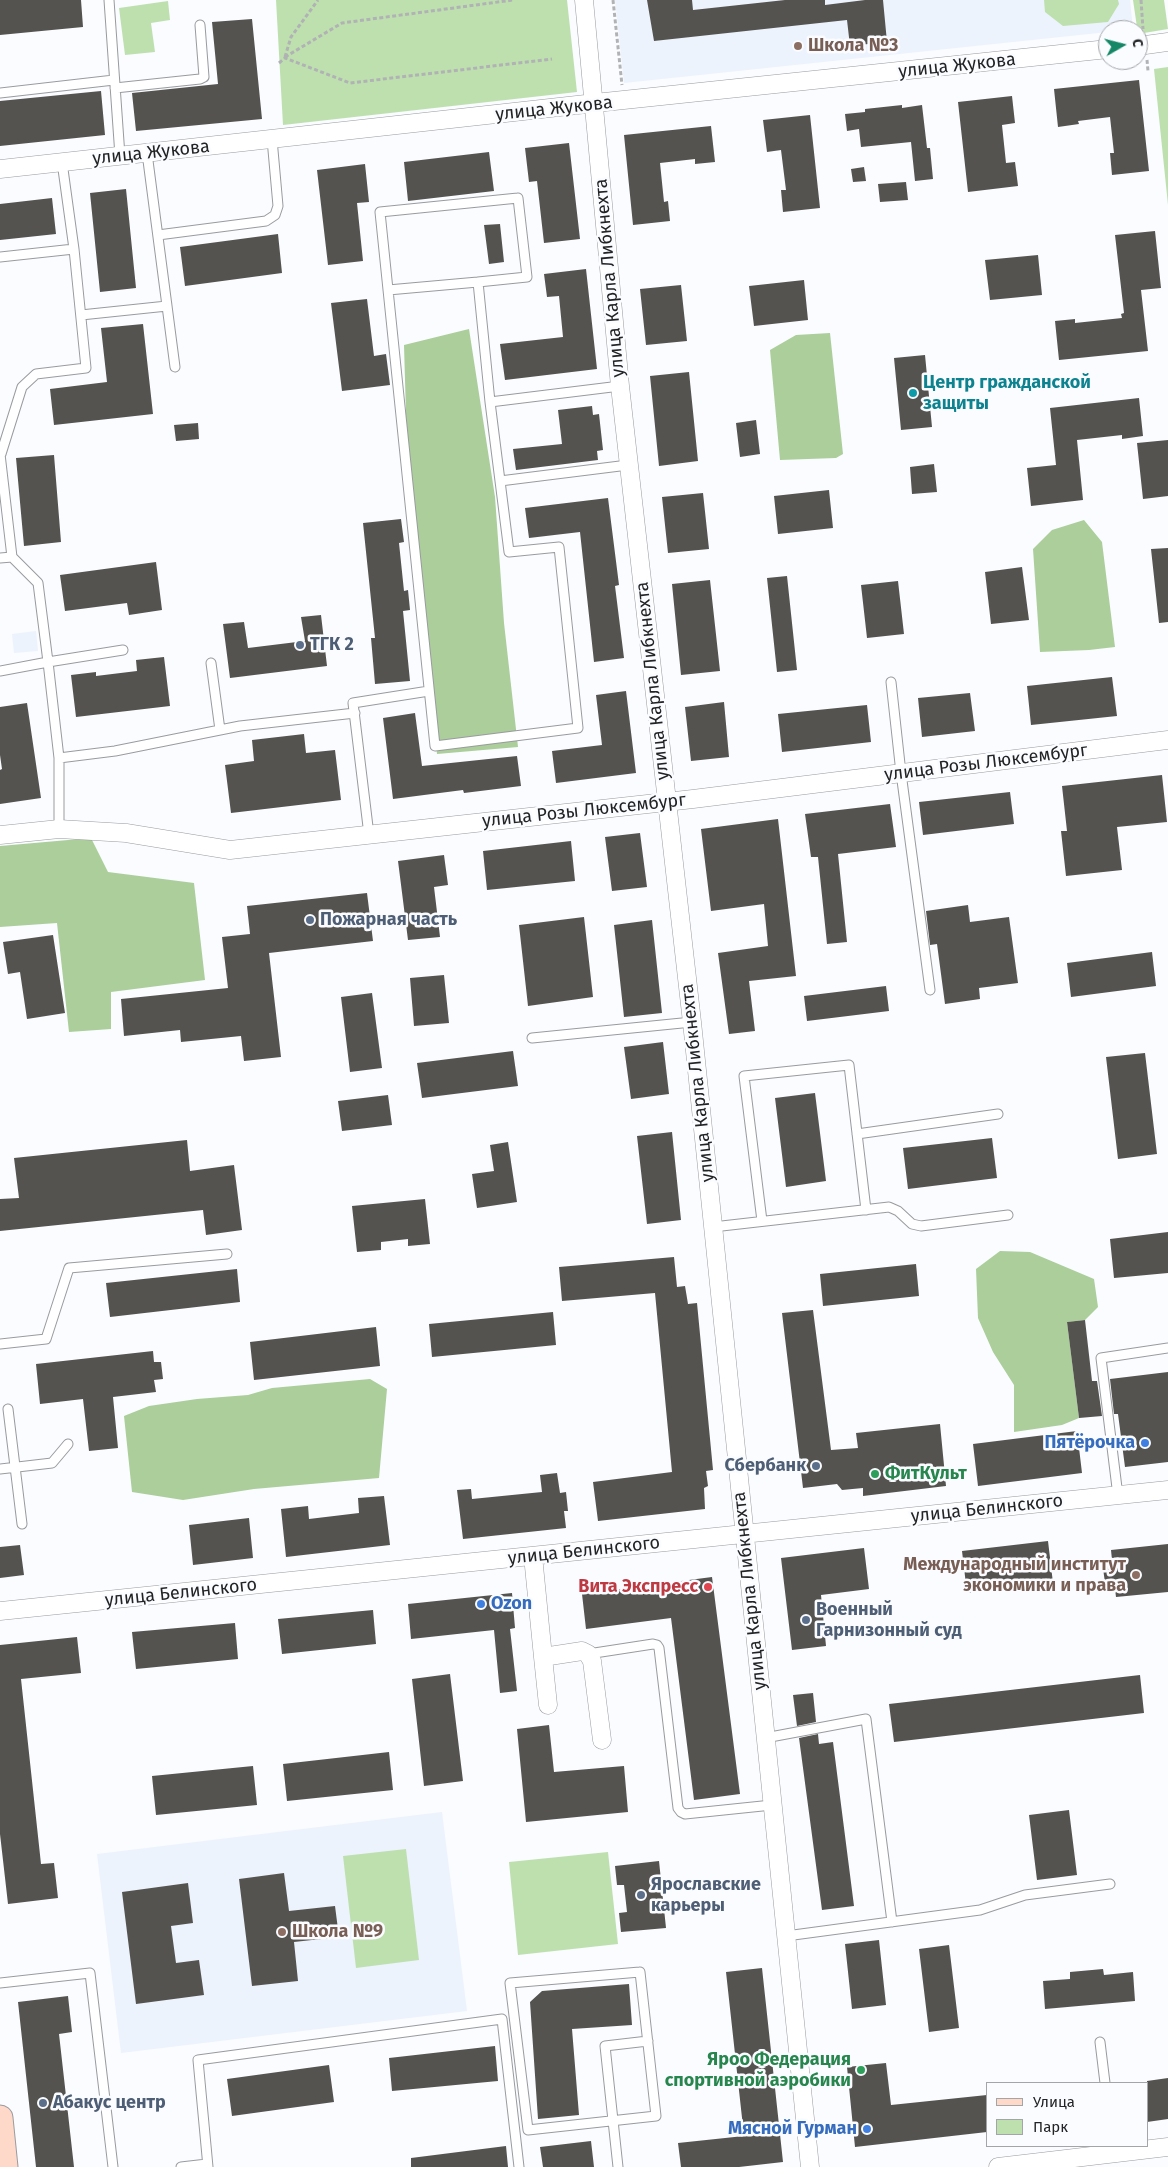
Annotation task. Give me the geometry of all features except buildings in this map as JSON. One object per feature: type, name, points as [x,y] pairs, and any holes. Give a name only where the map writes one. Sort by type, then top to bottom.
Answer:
[{"type":"main road","points":[[0,2118],[5,2167]]},
{"type":"street","name":"улица Карла Либкнехта","points":[[584,0],[628,465],[692,1022],[810,2167]]},
{"type":"street","points":[[1148,45],[1168,42]]},
{"type":"street","name":"улица Жукова","points":[[0,169],[595,103],[1098,50]]},
{"type":"street","name":"улица Розы Люксембург","points":[[0,834],[59,828],[126,833],[230,850],[1168,744]]},
{"type":"street","name":"улица Белинского","points":[[0,1611],[1168,1490]]},
{"type":"street","points":[[533,1556],[548,1705]]},
{"type":"street","points":[[544,1657],[582,1652],[588,1654],[592,1661],[602,1740]]},
{"type":"street","points":[[998,2167],[1036,2165],[1113,2149],[1168,2146]]},
{"type":"lane","points":[[108,0],[120,156]]},
{"type":"lane","points":[[0,93],[200,79],[204,77],[200,25]]},
{"type":"lane","points":[[158,236],[266,221],[274,215],[278,206],[272,139]]},
{"type":"lane","points":[[147,153],[175,367]]},
{"type":"lane","points":[[59,828],[59,758],[38,583],[12,556],[0,454],[22,387],[36,374],[86,368],[74,248],[62,162]]},
{"type":"lane","points":[[388,290],[527,277],[518,198],[380,212],[429,691],[435,746],[578,728],[559,547],[509,552],[490,402],[478,282]]},
{"type":"lane","points":[[0,257],[74,248]]},
{"type":"lane","points":[[81,315],[167,306]]},
{"type":"lane","points":[[490,402],[620,386]]},
{"type":"lane","points":[[500,481],[628,465]]},
{"type":"lane","points":[[0,558],[12,556]]},
{"type":"lane","points":[[0,671],[123,650]]},
{"type":"lane","points":[[211,663],[220,730]]},
{"type":"lane","points":[[891,682],[901,773],[930,990]]},
{"type":"lane","points":[[369,835],[354,703],[429,691]]},
{"type":"lane","points":[[59,758],[115,751],[220,730],[355,713]]},
{"type":"lane","points":[[532,1038],[692,1022]]},
{"type":"lane","points":[[762,1221],[744,1076],[849,1065],[866,1210]]},
{"type":"lane","points":[[857,1134],[998,1114]]},
{"type":"lane","points":[[713,1226],[889,1207],[898,1211],[912,1224],[921,1226],[1008,1215]]},
{"type":"lane","points":[[0,1344],[46,1338],[69,1268],[227,1254]]},
{"type":"lane","points":[[1118,1496],[1101,1358],[1168,1348]]},
{"type":"lane","points":[[8,1409],[22,1524]]},
{"type":"lane","points":[[0,1469],[52,1463],[68,1444]]},
{"type":"lane","points":[[588,1654],[653,1644],[658,1645],[678,1808],[681,1812],[685,1814],[772,1804]]},
{"type":"lane","points":[[765,1738],[866,1719],[892,1922]]},
{"type":"lane","points":[[786,1936],[980,1910],[1025,1896],[1110,1884]]},
{"type":"lane","points":[[640,1972],[656,2116],[613,2121],[528,2130],[510,1983],[640,1972]]},
{"type":"lane","points":[[0,1983],[90,1973],[114,2167]]},
{"type":"lane","points":[[181,2167],[207,2165],[198,2060],[502,2019],[519,2167]]},
{"type":"lane","points":[[618,2167],[604,2046],[648,2041]]},
{"type":"lane","points":[[1100,2042],[1105,2082]]},
{"type":"path","points":[[285,58],[291,37],[318,0]]},
{"type":"path","points":[[279,63],[342,23],[513,0]]},
{"type":"path","points":[[613,0],[622,86]]},
{"type":"path","points":[[285,58],[350,84],[552,59]]},
{"type":"shaded area","name":"Школа №3","points":[[615,0],[1130,0],[1132,20],[1098,20],[1098,33],[624,83]]},
{"type":"shaded area","points":[[36,631],[38,651],[14,653],[12,634]]},
{"type":"shaded area","name":"Школа №9","points":[[442,1812],[467,2011],[121,2053],[97,1854]]},
{"type":"green space","points":[[276,0],[567,0],[577,92],[283,125]]},
{"type":"green space","points":[[1044,0],[1118,0],[1119,4],[1109,20],[1098,20],[1098,23],[1063,26],[1045,12]]},
{"type":"green space","points":[[1133,0],[1164,0],[1168,29],[1148,32],[1148,20],[1136,20]]},
{"type":"green space","points":[[168,1],[170,20],[151,23],[155,52],[125,55],[119,8]]},
{"type":"green space","points":[[1168,67],[1168,205],[1154,69]]},
{"type":"green space","points":[[469,329],[495,497],[504,623],[518,747],[437,754],[408,484],[404,345]]},
{"type":"green space","points":[[830,333],[843,454],[836,458],[780,460],[770,350],[796,335]]},
{"type":"green space","points":[[1084,520],[1102,542],[1115,647],[1040,652],[1033,549],[1052,530]]},
{"type":"green space","points":[[91,838],[108,872],[194,883],[205,980],[111,992],[111,1029],[69,1032],[57,923],[0,927],[0,846]]},
{"type":"green space","points":[[1000,1251],[1030,1252],[1094,1279],[1098,1307],[1085,1320],[1067,1322],[1079,1418],[1062,1425],[1014,1432],[1014,1385],[993,1352],[978,1318],[976,1269]]},
{"type":"green space","points":[[370,1379],[387,1389],[379,1478],[254,1489],[183,1500],[132,1492],[124,1416],[149,1406],[197,1399],[248,1395],[272,1388]]},
{"type":"green space","points":[[406,1849],[419,1960],[356,1968],[343,1856]]},
{"type":"green space","points":[[608,1852],[618,1944],[518,1955],[509,1862]]},
{"type":"place","name":"Школа №3","points":[[798,46]]},
{"type":"place","name":"Центр гражданской защиты","points":[[913,393]]},
{"type":"place","name":"ТГК 2","points":[[300,645]]},
{"type":"place","name":"Пожарная часть","points":[[310,920]]},
{"type":"place","name":"Пятёрочка","points":[[1145,1443]]},
{"type":"place","name":"Сбербанк","points":[[816,1466]]},
{"type":"place","name":"ФитКульт","points":[[875,1474]]},
{"type":"place","name":"Международный институт экономики и права","points":[[1136,1575]]},
{"type":"place","name":"Вита Экспресс","points":[[708,1587]]},
{"type":"place","name":"Ozon","points":[[481,1604]]},
{"type":"place","name":"Военный Гарнизонный суд","points":[[806,1620]]},
{"type":"place","name":"Ярославские карьеры","points":[[641,1895]]},
{"type":"place","name":"Школа №9","points":[[282,1932]]},
{"type":"place","name":"Яроо Федерация спортивной аэробики","points":[[861,2070]]},
{"type":"place","name":"Абакус центр","points":[[43,2103]]},
{"type":"place","name":"Мясной Гурман","points":[[867,2129]]}]
